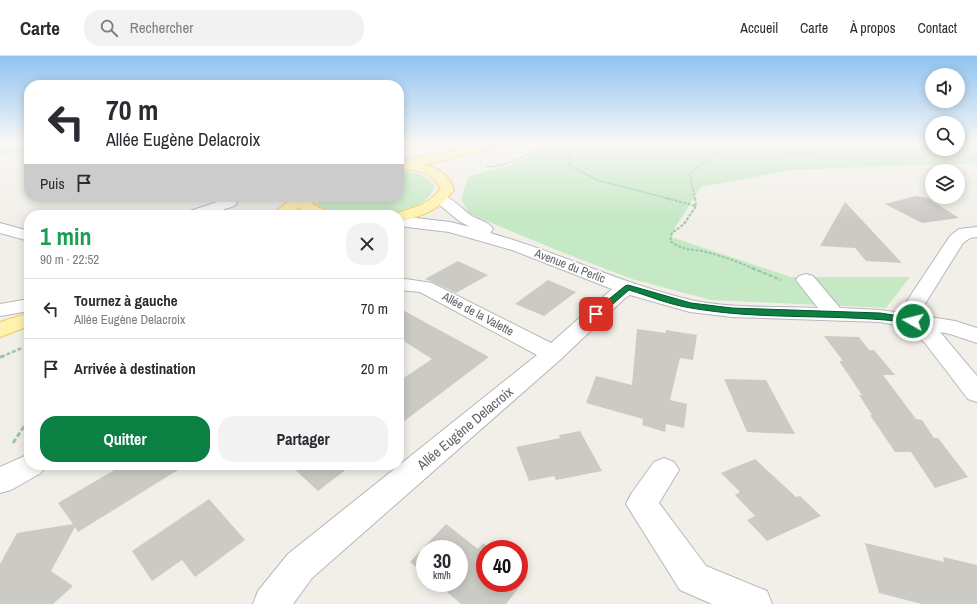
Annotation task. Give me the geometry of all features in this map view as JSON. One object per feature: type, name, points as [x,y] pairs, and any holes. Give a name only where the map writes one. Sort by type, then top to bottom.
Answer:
[{"type":"main road","points":[[422,169],[431,172],[454,172],[459,169]]},
{"type":"main road","points":[[404,215],[428,208],[441,199],[447,190],[454,172]]},
{"type":"main road","points":[[285,210],[296,202]]},
{"type":"main road","points":[[303,202],[305,206],[311,210]]},
{"type":"main road","points":[[0,330],[24,321]]},
{"type":"street","name":"Avenue du Perlic","points":[[441,199],[465,218],[518,246]]},
{"type":"street","points":[[208,210],[229,203]]},
{"type":"street","name":"Avenue du Perlic","points":[[404,222],[450,227],[518,246],[628,288],[690,306],[732,311],[880,316],[955,328],[977,336]]},
{"type":"street","points":[[0,228],[24,235]]},
{"type":"street","points":[[977,232],[965,233],[956,240],[913,307],[913,321],[933,338],[977,392]]},
{"type":"street","name":"Allée de la Valette","points":[[404,285],[425,287],[553,354]]},
{"type":"street","points":[[810,285],[834,314]]},
{"type":"street","name":"Allée Eugène Delacroix","points":[[271,604],[300,566],[553,354],[618,294],[628,288]]},
{"type":"street","points":[[0,310],[24,306]]},
{"type":"street","points":[[0,481],[22,455]]},
{"type":"street","points":[[664,470],[642,504],[694,578],[754,604]]},
{"type":"path","points":[[576,169],[597,180],[696,206]]},
{"type":"path","points":[[696,169],[690,174],[696,206],[684,224],[672,232],[670,241],[682,249],[705,252],[735,261],[778,279],[810,285]]},
{"type":"path","points":[[0,357],[24,346]]},
{"type":"path","points":[[22,455],[24,445]]},
{"type":"green space","points":[[498,169],[830,169],[792,170],[701,187],[676,226],[671,237],[791,277],[910,277],[886,308],[711,300],[632,279],[564,253],[470,214],[461,199],[469,176]]},
{"type":"green space","points":[[404,170],[414,172],[423,176],[434,186],[429,197],[417,205],[404,210],[329,210],[320,206],[317,202],[404,202]]},
{"type":"building","points":[[916,196],[925,198],[925,204],[937,204],[959,218],[922,223],[885,204]]},
{"type":"building","points":[[845,202],[902,263],[866,261],[855,248],[820,246]]},
{"type":"building","points":[[458,261],[488,275],[456,293],[425,279]]},
{"type":"building","points":[[548,280],[576,292],[544,316],[515,304]]},
{"type":"building","points":[[404,311],[489,357],[404,421],[404,378],[432,359],[404,341]]},
{"type":"building","points":[[637,329],[666,333],[666,330],[697,335],[693,360],[680,358],[670,400],[687,404],[684,428],[666,424],[665,432],[642,425],[643,419],[586,403],[596,376],[632,385]]},
{"type":"building","points":[[824,336],[859,337],[869,350],[874,350],[895,375],[883,375],[916,419],[922,420],[934,438],[938,438],[968,477],[935,488],[911,452],[895,452],[870,415],[872,415],[859,395],[862,395],[839,361],[843,361]]},
{"type":"building","points":[[724,379],[766,380],[795,434],[747,432]]},
{"type":"building","points":[[580,431],[602,471],[556,480],[554,476],[529,481],[516,447],[560,438],[559,435]]},
{"type":"building","points":[[755,459],[796,497],[800,496],[821,516],[767,541],[747,520],[755,516],[735,495],[740,492],[721,473]]},
{"type":"building","points":[[114,470],[178,470],[78,532],[75,527],[51,571],[73,586],[53,604],[0,604],[0,564],[17,533],[73,524],[58,503]]},
{"type":"building","points":[[295,470],[345,470],[318,491]]},
{"type":"building","points":[[209,499],[245,540],[195,577],[182,560],[152,581],[132,551]]},
{"type":"building","points":[[446,524],[466,540],[431,540]]},
{"type":"building","points":[[468,541],[476,547],[476,592],[515,592],[506,604],[461,604],[447,592],[468,592]]},
{"type":"building","points":[[865,543],[944,562],[943,557],[977,565],[977,604],[922,604],[879,593]]},
{"type":"building","points":[[416,556],[416,567],[410,562]]},
{"type":"route","points":[[596,314],[618,294],[628,288],[690,306],[732,311],[880,316],[913,321]]}]
